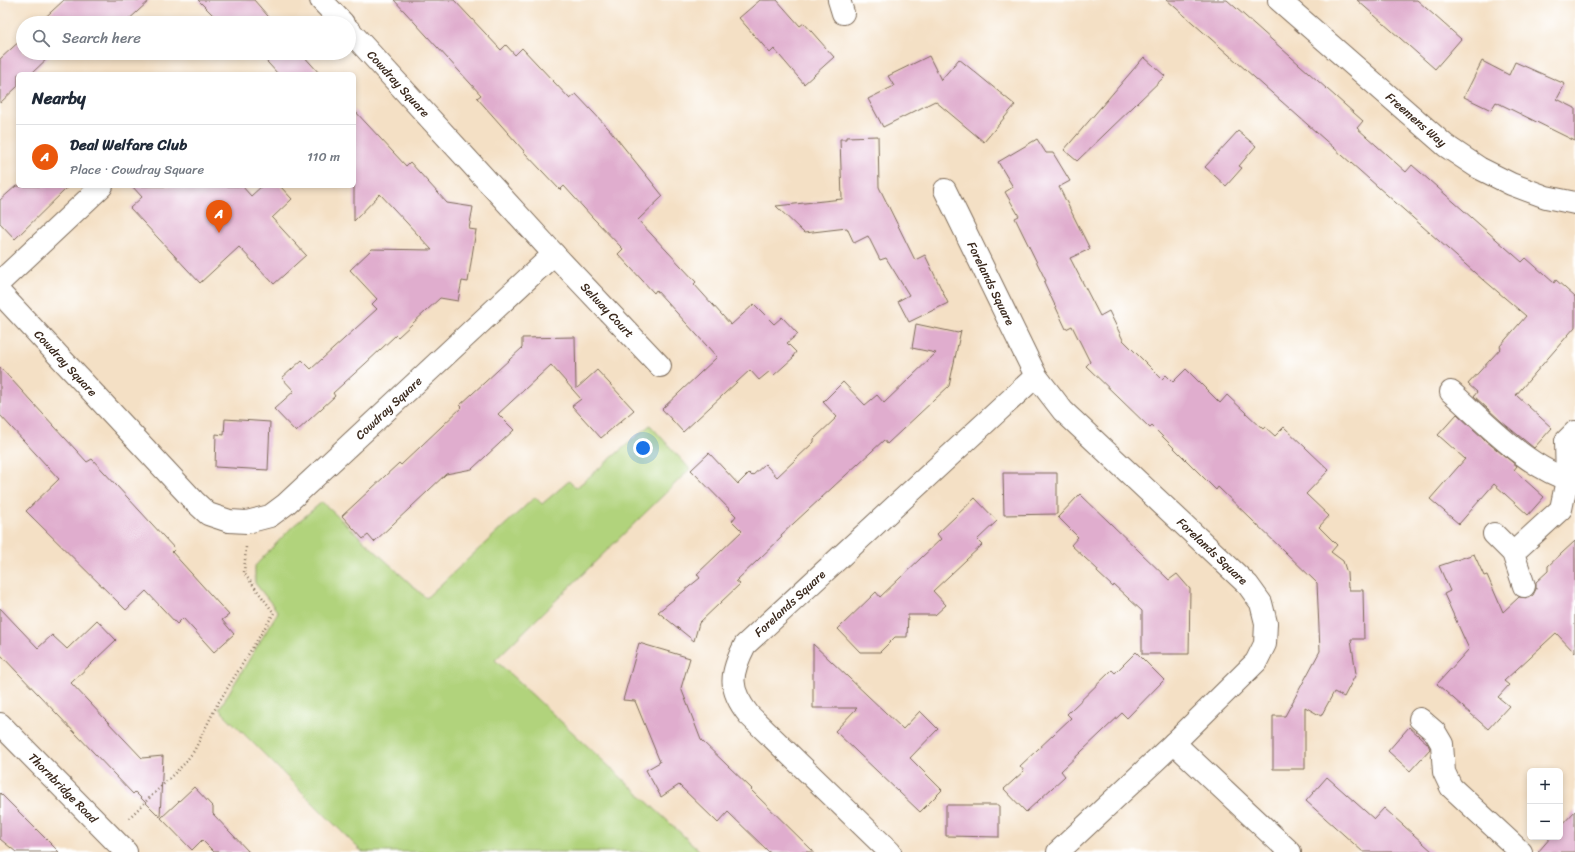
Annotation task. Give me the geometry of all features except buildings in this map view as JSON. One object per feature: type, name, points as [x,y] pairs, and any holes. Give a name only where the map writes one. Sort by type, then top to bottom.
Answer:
[{"type":"street","points":[[322,0],[336,16]]},
{"type":"street","name":"Freemens Way","points":[[1279,0],[1446,146],[1479,168],[1511,184],[1546,197],[1575,203]]},
{"type":"street","name":"Cowdray Square","points":[[0,293],[194,501],[208,514],[228,521],[247,522],[270,516],[286,504],[554,254],[356,38]]},
{"type":"street","points":[[0,282],[100,188]]},
{"type":"street","name":"Forelands Square","points":[[945,190],[1036,376],[1063,411],[1248,586],[1261,603],[1266,623],[1265,644],[1256,662],[1174,743],[1058,852]]},
{"type":"street","name":"Selway Court","points":[[554,254],[660,366]]},
{"type":"street","name":"Forelands Square","points":[[890,852],[749,715],[738,701],[733,681],[736,664],[745,646],[1036,376]]},
{"type":"street","points":[[1451,392],[1528,460],[1571,481]]},
{"type":"street","points":[[1513,552],[1561,509],[1571,481],[1566,441],[1575,432]]},
{"type":"street","points":[[1494,534],[1513,552],[1524,586]]},
{"type":"street","points":[[1420,719],[1435,732],[1442,744],[1444,772],[1451,787],[1521,852]]},
{"type":"street","name":"Thornbridge Road","points":[[0,724],[126,852]]},
{"type":"street","points":[[1174,743],[1290,852]]},
{"type":"path","points":[[110,837],[184,764],[194,751],[217,705],[274,612],[244,573],[247,522]]},
{"type":"green space","points":[[650,425],[690,469],[495,660],[701,852],[362,852],[219,709],[278,612],[255,583],[255,566],[292,527],[322,502],[426,598],[535,497],[542,504],[569,481],[576,488]]},
{"type":"place","name":"Deal Welfare Club","points":[[219,233]]}]
